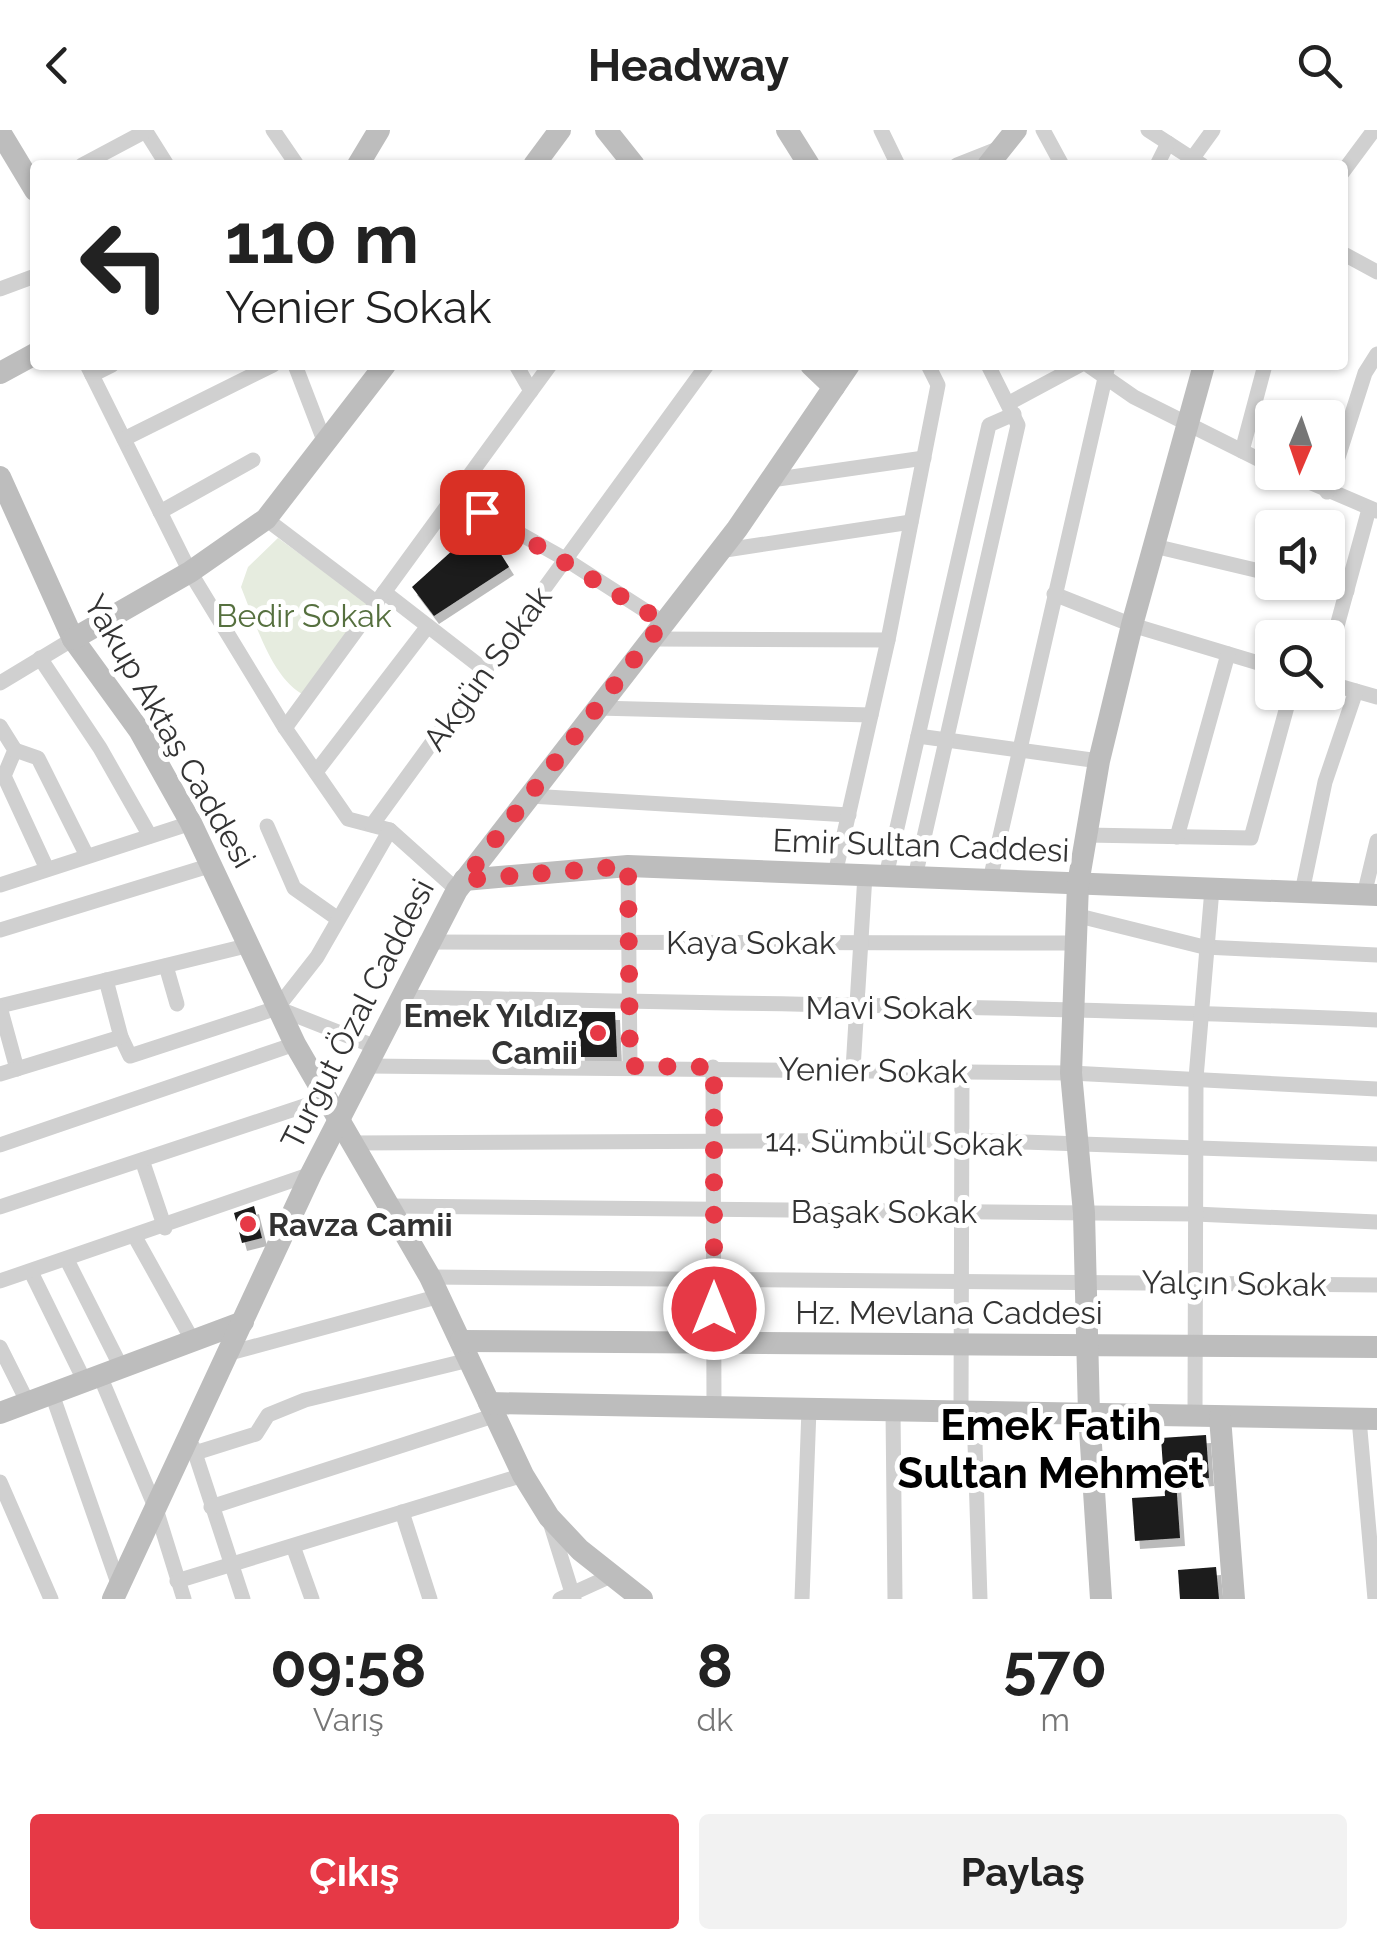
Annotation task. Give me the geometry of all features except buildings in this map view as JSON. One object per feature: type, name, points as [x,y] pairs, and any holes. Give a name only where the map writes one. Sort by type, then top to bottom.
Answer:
[{"type":"street","points":[[91,160],[145,130],[164,160]]},
{"type":"street","points":[[272,130],[293,160]]},
{"type":"street","points":[[538,160],[560,130]]},
{"type":"street","points":[[606,130],[630,160]]},
{"type":"street","points":[[787,130],[806,160]]},
{"type":"street","points":[[881,130],[896,160]]},
{"type":"street","points":[[1042,130],[1059,160]]},
{"type":"street","points":[[1148,130],[1194,160]]},
{"type":"street","points":[[1198,160],[1214,130]]},
{"type":"street","points":[[1348,165],[1374,130]]},
{"type":"street","points":[[0,132],[30,182]]},
{"type":"street","points":[[361,160],[375,132]]},
{"type":"street","points":[[967,160],[1001,143]]},
{"type":"street","points":[[1160,160],[1168,143]]},
{"type":"street","points":[[1348,256],[1377,272]]},
{"type":"street","points":[[0,289],[30,278]]},
{"type":"street","points":[[1327,492],[1365,373],[1377,354]]},
{"type":"street","points":[[0,372],[30,357]]},
{"type":"street","points":[[89,370],[190,572],[286,728],[348,819],[390,830],[460,885]]},
{"type":"street","points":[[124,438],[262,370]]},
{"type":"street","points":[[296,370],[326,443]]},
{"type":"street","points":[[0,682],[190,572],[266,519],[380,370]]},
{"type":"street","points":[[519,370],[531,391]]},
{"type":"street","points":[[286,728],[546,370]]},
{"type":"street","name":"Akgün Sokak","points":[[372,825],[703,370]]},
{"type":"street","points":[[816,370],[834,387]]},
{"type":"street","name":"Turgut Özal Caddesi","points":[[116,1593],[156,1509],[192,1446],[226,1354],[311,1174],[345,1133],[372,1057],[426,942],[460,885],[719,551],[846,370]]},
{"type":"street","points":[[836,874],[888,640],[938,385],[930,370]]},
{"type":"street","points":[[915,877],[1018,424],[991,370]]},
{"type":"street","points":[[852,1069],[860,942],[918,736],[989,426],[1072,370]]},
{"type":"street","points":[[1101,1599],[1089,1414],[1084,1213],[1071,1073],[1075,915],[1099,762],[1132,625],[1203,370]]},
{"type":"street","points":[[1242,452],[1264,370]]},
{"type":"street","points":[[990,880],[1106,371],[1189,427],[1255,458]]},
{"type":"street","points":[[771,480],[924,458]]},
{"type":"street","points":[[160,512],[253,460]]},
{"type":"street","name":"Yakup Aktaş Caddesi","points":[[0,477],[73,639],[139,730],[191,823],[295,1044],[392,1206],[435,1287],[523,1475],[549,1517],[642,1599]]},
{"type":"street","points":[[1323,490],[1373,510],[1339,620]]},
{"type":"street","points":[[454,497],[566,559],[657,630],[888,640]]},
{"type":"street","points":[[266,519],[428,626],[486,671]]},
{"type":"street","points":[[719,551],[912,522]]},
{"type":"street","points":[[1154,546],[1255,570]]},
{"type":"street","points":[[1054,594],[1132,625],[1255,662]]},
{"type":"street","points":[[316,772],[428,626]]},
{"type":"street","points":[[1177,837],[1228,654]]},
{"type":"street","points":[[40,658],[100,748],[150,836]]},
{"type":"street","points":[[1345,688],[1377,697]]},
{"type":"street","points":[[1302,892],[1325,782],[1356,691]]},
{"type":"street","points":[[597,708],[871,715]]},
{"type":"street","points":[[1086,835],[1251,838],[1286,710]]},
{"type":"street","points":[[0,726],[15,750],[38,758],[87,856]]},
{"type":"street","points":[[918,736],[1099,762]]},
{"type":"street","points":[[15,750],[4,776],[47,868]]},
{"type":"street","points":[[530,796],[849,815]]},
{"type":"street","points":[[0,885],[191,823]]},
{"type":"street","points":[[267,826],[294,888],[338,920]]},
{"type":"street","points":[[106,980],[130,1056],[277,1008],[338,920],[390,830]]},
{"type":"street","points":[[1370,895],[1377,840]]},
{"type":"street","points":[[0,930],[212,866]]},
{"type":"street","points":[[628,866],[630,1066]]},
{"type":"street","name":"Emir Sultan Caddesi","points":[[460,885],[628,866],[1370,895]]},
{"type":"street","points":[[1194,1416],[1196,1078],[1212,889]]},
{"type":"street","points":[[1075,915],[1204,948],[1377,955]]},
{"type":"street","name":"Kaya Sokak","points":[[426,942],[1074,943]]},
{"type":"street","points":[[18,1069],[0,1006],[250,944]]},
{"type":"street","points":[[166,966],[176,1004]]},
{"type":"street","name":"Mavi Sokak","points":[[402,997],[855,1008],[1072,1007],[1377,1020]]},
{"type":"street","points":[[277,1008],[372,1057]]},
{"type":"street","points":[[0,1074],[121,1036]]},
{"type":"street","points":[[0,1145],[295,1044]]},
{"type":"street","name":"Yenier Sokak","points":[[372,1057],[630,1066],[1071,1073],[1377,1089]]},
{"type":"street","points":[[714,1067],[714,1406]]},
{"type":"street","points":[[962,1071],[961,1346],[980,1599]]},
{"type":"street","points":[[0,1206],[325,1099]]},
{"type":"street","name":"14. Sümbül Sokak","points":[[345,1133],[714,1141],[962,1140],[1377,1154]]},
{"type":"street","points":[[142,1160],[165,1228]]},
{"type":"street","points":[[0,1281],[165,1228],[311,1174]]},
{"type":"street","name":"Başak Sokak","points":[[392,1206],[1195,1214],[1377,1222]]},
{"type":"street","points":[[135,1238],[194,1343]]},
{"type":"street","points":[[67,1260],[122,1369]]},
{"type":"street","points":[[32,1272],[92,1379],[156,1509],[184,1599]]},
{"type":"street","name":"Yalçın Sokak","points":[[226,1354],[435,1287],[714,1276],[1377,1285]]},
{"type":"street","points":[[0,1412],[243,1322]]},
{"type":"street","name":"Hz. Mevlana Caddesi","points":[[465,1351],[714,1342],[1377,1347]]},
{"type":"street","points":[[0,1346],[28,1403]]},
{"type":"street","points":[[243,1599],[192,1446],[256,1434],[268,1415],[305,1400],[465,1351]]},
{"type":"street","points":[[52,1394],[116,1593]]},
{"type":"street","points":[[212,1506],[493,1409],[714,1406],[1368,1419],[1375,1599]]},
{"type":"street","points":[[802,1599],[809,1409]]},
{"type":"street","points":[[893,1411],[895,1599]]},
{"type":"street","points":[[1220,1417],[1234,1599]]},
{"type":"street","points":[[178,1581],[523,1475]]},
{"type":"street","points":[[0,1482],[51,1599]]},
{"type":"street","points":[[402,1512],[430,1599]]},
{"type":"street","points":[[549,1517],[569,1597],[612,1575]]},
{"type":"street","points":[[293,1546],[312,1599]]},
{"type":"green space","name":"Bedir Sokak","points":[[278,538],[370,605],[302,694],[272,661],[241,587],[248,567]]},
{"type":"place","name":"Emek Yıldız Camii","points":[[598,1033]]},
{"type":"place","name":"Ravza Camii","points":[[248,1224]]},
{"type":"district","name":"Emek Fatih Sultan Mehmet","points":[[1051,1449]]},
{"type":"route","points":[[482,512],[566,559],[663,622],[464,880],[628,866],[630,1066],[714,1067],[714,1309]]}]
